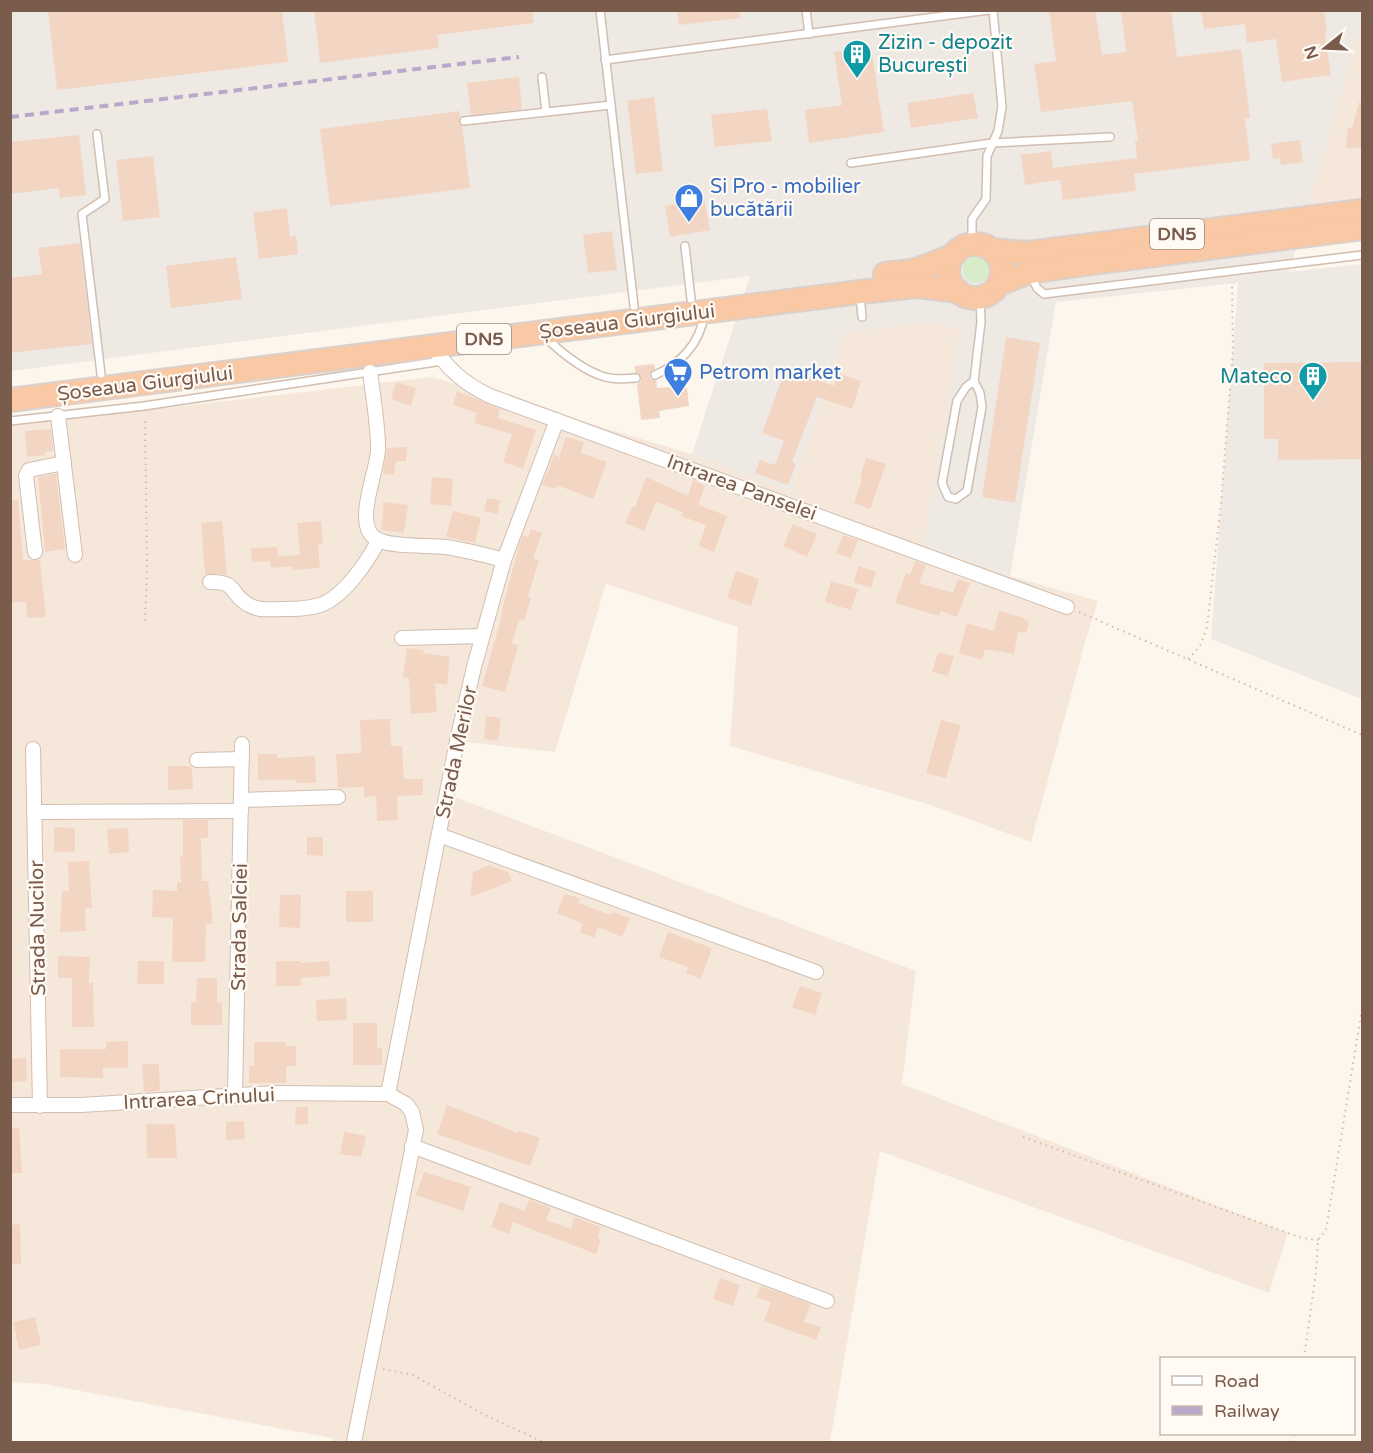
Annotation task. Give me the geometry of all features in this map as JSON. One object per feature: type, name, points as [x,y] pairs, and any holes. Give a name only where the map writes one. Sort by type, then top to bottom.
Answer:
[{"type":"highway","name":"Șoseaua Giurgiului","points":[[10,400],[437,353],[541,332],[913,271],[972,250],[1027,253],[1362,211]]},
{"type":"highway","name":"DN5","points":[[980,297],[992,292],[999,284],[1029,272],[1362,228]]},
{"type":"highway","points":[[958,291],[950,278],[950,263],[972,250],[997,255],[1002,269],[999,284]]},
{"type":"highway","name":"Șoseaua Giurgiului","points":[[10,385],[634,306],[698,305],[917,286],[958,291],[968,296],[980,297]]},
{"type":"street","name":"Intrarea Panselei","points":[[437,353],[472,388],[490,396],[1068,607]]},
{"type":"street","points":[[370,372],[378,453],[366,510],[370,534],[378,540],[445,547],[504,561]]},
{"type":"street","points":[[58,416],[75,555]]},
{"type":"street","name":"Strada Merilor","points":[[388,1094],[457,741],[482,636],[504,561],[557,420]]},
{"type":"street","points":[[35,552],[26,476],[29,470],[64,463]]},
{"type":"street","points":[[210,582],[224,581],[240,598],[254,608],[303,609],[320,605],[332,600],[351,580],[370,556],[378,540]]},
{"type":"street","points":[[402,638],[482,636]]},
{"type":"street","name":"Strada Salciei","points":[[235,1095],[242,744]]},
{"type":"street","name":"Strada Nucilor","points":[[33,749],[40,1106]]},
{"type":"street","points":[[197,760],[242,759]]},
{"type":"street","points":[[34,812],[241,806],[338,797]]},
{"type":"street","points":[[439,835],[816,972]]},
{"type":"street","name":"Intrarea Crinului","points":[[10,1105],[40,1106],[303,1092],[388,1094]]},
{"type":"street","points":[[354,1443],[416,1130],[412,1112],[406,1104],[388,1094]]},
{"type":"street","points":[[412,1146],[827,1301]]},
{"type":"lane","points":[[600,10],[634,306]]},
{"type":"lane","points":[[806,10],[809,34]]},
{"type":"lane","points":[[605,60],[988,10]]},
{"type":"lane","points":[[972,250],[972,219],[986,199],[987,156],[998,131],[1002,106],[993,10]]},
{"type":"lane","points":[[542,77],[546,112]]},
{"type":"lane","points":[[464,121],[611,105]]},
{"type":"lane","points":[[97,134],[105,199],[82,214],[101,374]]},
{"type":"lane","points":[[851,163],[992,143],[1110,137]]},
{"type":"lane","points":[[655,375],[677,363],[698,337],[703,325],[685,246]]},
{"type":"lane","points":[[1029,272],[1037,288],[1044,294],[1362,255]]},
{"type":"lane","points":[[860,292],[862,317]]},
{"type":"lane","points":[[974,381],[966,387],[957,401],[942,483],[948,497],[956,499],[967,490],[982,406],[980,393],[974,381],[981,322],[980,297]]},
{"type":"lane","points":[[541,332],[557,348],[599,375],[616,379],[636,378]]},
{"type":"lane","points":[[10,421],[144,406],[370,372],[437,353]]},
{"type":"path","points":[[1188,659],[1200,646],[1207,627],[1220,514],[1233,351],[1231,271]]},
{"type":"path","points":[[144,406],[147,528],[145,621]]},
{"type":"path","points":[[1068,607],[1362,735]]},
{"type":"path","points":[[1304,1357],[1318,1240],[1326,1230],[1362,1009]]},
{"type":"path","points":[[1023,1137],[1302,1238],[1318,1240]]},
{"type":"path","points":[[368,1368],[413,1375],[483,1414],[543,1443]]},
{"type":"shaded area","points":[[10,11],[1362,11],[1362,22],[1289,272],[1362,264],[1362,699],[1211,639],[1238,283],[1056,302],[1010,576],[924,545],[960,329],[935,322],[845,332],[791,492],[692,454],[750,276],[11,371]]},
{"type":"shaded area","points":[[1362,22],[1362,200],[1308,208]]},
{"type":"shaded area","points":[[935,322],[960,329],[924,545],[1010,576],[1098,601],[1031,842],[931,805],[730,746],[738,627],[606,584],[555,752],[457,741],[447,794],[916,971],[902,1084],[1288,1233],[1269,1293],[880,1151],[830,1442],[332,1442],[332,1438],[43,1384],[11,1382],[10,426],[432,377],[692,454],[791,492],[845,332]]},
{"type":"green space","points":[[976,257],[985,261],[989,270],[985,279],[976,283],[967,279],[963,270],[967,261]]},
{"type":"building","points":[[48,10],[282,10],[288,62],[57,90]]},
{"type":"building","points":[[314,10],[532,10],[534,23],[437,35],[439,48],[320,63]]},
{"type":"building","points":[[677,10],[739,10],[740,18],[679,25]]},
{"type":"building","points":[[1049,10],[1095,10],[1102,55],[1126,52],[1121,10],[1171,10],[1177,57],[1241,49],[1250,118],[1245,118],[1250,160],[1134,174],[1136,191],[1063,200],[1060,180],[1025,185],[1021,155],[1051,151],[1053,168],[1137,158],[1135,141],[1138,141],[1132,101],[1041,112],[1034,64],[1056,61]]},
{"type":"building","points":[[1201,10],[1324,10],[1331,75],[1282,82],[1276,39],[1247,43],[1245,24],[1204,29]]},
{"type":"building","name":"Zizin - depozit București","points":[[871,47],[884,132],[809,143],[805,110],[842,105],[834,52]]},
{"type":"building","points":[[519,77],[522,109],[471,115],[467,83]]},
{"type":"building","points":[[973,93],[978,118],[911,128],[907,103]]},
{"type":"building","points":[[654,97],[663,171],[636,174],[627,101]]},
{"type":"building","points":[[1359,102],[1362,103],[1361,148],[1346,148],[1348,128],[1352,128]]},
{"type":"building","points":[[767,109],[772,141],[715,147],[711,115]]},
{"type":"building","points":[[460,111],[459,122],[462,126],[470,188],[330,206],[320,129]]},
{"type":"building","points":[[79,135],[86,195],[60,198],[59,188],[10,194],[10,142]]},
{"type":"building","points":[[1300,140],[1303,162],[1281,165],[1280,158],[1273,159],[1271,144]]},
{"type":"building","points":[[153,156],[160,217],[123,221],[116,160]]},
{"type":"building","points":[[704,198],[710,230],[670,237],[665,206]]},
{"type":"building","points":[[287,208],[290,237],[296,236],[298,254],[259,259],[253,213]]},
{"type":"building","points":[[612,231],[617,270],[588,273],[583,235]]},
{"type":"building","points":[[80,243],[92,344],[10,353],[10,278],[42,274],[38,248]]},
{"type":"building","points":[[236,257],[242,299],[171,308],[166,266]]},
{"type":"building","points":[[1006,337],[1040,343],[1015,503],[982,497]]},
{"type":"building","name":"Mateco","points":[[1362,362],[1362,459],[1278,460],[1278,439],[1264,439],[1264,363]]},
{"type":"building","points":[[654,364],[655,369],[649,375],[651,379],[656,380],[657,388],[687,388],[689,406],[659,411],[660,418],[641,420],[637,384],[641,381],[641,377],[635,372],[635,366]]},
{"type":"building","points":[[786,368],[834,386],[838,373],[861,381],[852,409],[817,397],[792,462],[796,464],[788,485],[755,473],[760,460],[775,465],[784,441],[762,433]]},
{"type":"building","points":[[396,382],[416,388],[411,406],[391,399]]},
{"type":"building","points":[[457,391],[500,409],[498,418],[536,430],[523,469],[503,462],[512,434],[474,423],[477,413],[453,405]]},
{"type":"building","points":[[51,429],[53,451],[45,452],[45,455],[27,457],[25,431]]},
{"type":"building","points":[[566,437],[584,442],[581,453],[607,462],[593,499],[557,485],[556,489],[542,485],[554,455],[559,457]]},
{"type":"building","points":[[407,447],[406,461],[396,461],[394,475],[383,474],[387,448]]},
{"type":"building","points":[[866,458],[886,464],[870,509],[854,503]]},
{"type":"building","points":[[56,474],[65,549],[45,552],[38,477]]},
{"type":"building","points":[[432,477],[453,479],[451,506],[430,504]]},
{"type":"building","points":[[646,477],[688,496],[693,480],[705,486],[698,505],[727,516],[714,552],[699,546],[706,525],[681,516],[683,512],[656,502],[644,531],[625,523],[633,506],[635,507]]},
{"type":"building","points":[[487,498],[500,500],[498,514],[484,511]]},
{"type":"building","points":[[10,500],[18,500],[23,560],[40,560],[46,617],[27,618],[26,602],[10,602]]},
{"type":"building","points":[[384,502],[408,505],[404,533],[381,530]]},
{"type":"building","points":[[453,511],[481,518],[475,543],[446,537]]},
{"type":"building","points":[[222,521],[227,574],[205,574],[201,523]]},
{"type":"building","points":[[321,521],[323,544],[318,544],[320,568],[293,570],[292,566],[271,568],[270,561],[252,562],[251,548],[277,547],[278,556],[300,555],[297,523]]},
{"type":"building","points":[[793,524],[817,534],[807,557],[783,546]]},
{"type":"building","points":[[531,529],[542,533],[533,559],[539,560],[528,597],[531,598],[524,621],[519,620],[512,643],[518,646],[505,692],[482,686],[519,545],[523,535],[528,537]]},
{"type":"building","points":[[843,535],[858,540],[851,558],[836,553]]},
{"type":"building","points":[[915,561],[926,565],[919,583],[953,593],[958,579],[970,583],[957,617],[941,611],[939,616],[895,603],[906,573],[910,575]]},
{"type":"building","points":[[858,566],[876,572],[871,588],[854,582]]},
{"type":"building","points":[[736,571],[759,579],[751,606],[727,598]]},
{"type":"building","points":[[831,581],[858,589],[851,610],[825,602]]},
{"type":"building","points":[[999,611],[1029,621],[1026,633],[1018,631],[1014,654],[985,649],[982,660],[959,653],[967,623],[994,631]]},
{"type":"building","points":[[407,648],[450,657],[447,685],[435,683],[437,712],[411,714],[409,678],[403,677]]},
{"type":"building","points":[[938,652],[954,656],[948,676],[932,672]]},
{"type":"building","points":[[486,716],[501,718],[498,741],[484,739]]},
{"type":"building","points":[[390,719],[391,746],[402,746],[404,779],[423,779],[423,795],[397,796],[398,820],[377,821],[376,796],[364,797],[364,787],[338,788],[336,754],[361,753],[360,720]]},
{"type":"building","points":[[941,720],[961,725],[946,778],[926,773]]},
{"type":"building","points":[[258,754],[277,754],[277,758],[315,756],[316,783],[296,783],[296,780],[258,780]]},
{"type":"building","points":[[168,766],[190,766],[193,789],[168,790]]},
{"type":"building","points":[[183,820],[208,820],[208,838],[201,838],[202,881],[208,881],[213,923],[206,924],[205,962],[172,962],[173,918],[152,917],[153,890],[177,891],[177,882],[181,882],[180,857],[183,856]]},
{"type":"building","points":[[54,827],[75,828],[75,852],[54,852]]},
{"type":"building","points":[[128,828],[129,852],[109,854],[107,829]]},
{"type":"building","points":[[307,837],[323,837],[323,856],[307,855]]},
{"type":"building","points":[[89,861],[92,908],[85,908],[86,931],[60,932],[62,891],[69,891],[68,862]]},
{"type":"building","points":[[489,865],[508,872],[512,881],[470,897],[473,872]]},
{"type":"building","points":[[346,891],[373,891],[373,922],[346,922]]},
{"type":"building","points":[[564,894],[580,898],[578,903],[611,915],[612,912],[630,918],[622,937],[598,927],[594,938],[580,932],[583,924],[557,913]]},
{"type":"building","points":[[280,895],[301,895],[300,928],[279,927]]},
{"type":"building","points":[[668,932],[712,948],[701,979],[686,973],[688,967],[659,957]]},
{"type":"building","points":[[58,956],[90,957],[89,983],[93,983],[94,1027],[72,1027],[72,978],[58,978]]},
{"type":"building","points":[[138,961],[164,961],[164,984],[137,984]]},
{"type":"building","points":[[276,961],[301,961],[301,963],[329,961],[330,976],[301,978],[301,986],[276,986]]},
{"type":"building","points":[[197,978],[217,978],[217,1003],[222,1003],[222,1025],[191,1025],[191,1002],[196,1002]]},
{"type":"building","points":[[800,986],[822,993],[815,1015],[792,1007]]},
{"type":"building","points":[[346,998],[347,1020],[317,1021],[316,1000]]},
{"type":"building","points":[[353,1023],[377,1023],[377,1048],[382,1048],[382,1065],[353,1065]]},
{"type":"building","points":[[128,1041],[128,1068],[103,1068],[103,1078],[60,1077],[60,1049],[106,1049],[106,1042]]},
{"type":"building","points":[[254,1042],[286,1042],[286,1046],[296,1046],[296,1066],[286,1066],[286,1083],[249,1083],[249,1066],[254,1066]]},
{"type":"building","points":[[26,1058],[27,1081],[10,1082],[10,1059]]},
{"type":"building","points":[[142,1064],[159,1064],[160,1091],[144,1092]]},
{"type":"building","points":[[447,1105],[518,1133],[519,1131],[540,1138],[530,1166],[437,1134]]},
{"type":"building","points":[[296,1107],[308,1107],[308,1124],[295,1125]]},
{"type":"building","points":[[244,1121],[245,1139],[226,1140],[226,1122]]},
{"type":"building","points":[[146,1124],[175,1124],[177,1158],[147,1158]]},
{"type":"building","points":[[10,1128],[19,1128],[22,1173],[10,1173]]},
{"type":"building","points":[[344,1132],[366,1136],[361,1157],[340,1154]]},
{"type":"building","points":[[424,1172],[471,1187],[463,1211],[416,1195]]},
{"type":"building","points":[[529,1200],[551,1208],[546,1220],[571,1229],[574,1217],[601,1227],[598,1238],[601,1239],[596,1254],[513,1222],[509,1234],[491,1227],[500,1202],[525,1211]]},
{"type":"building","points":[[20,1224],[21,1264],[10,1264],[10,1225]]},
{"type":"building","points":[[720,1278],[740,1285],[733,1306],[713,1299]]},
{"type":"building","points":[[761,1286],[811,1304],[804,1322],[821,1327],[816,1340],[764,1321],[771,1302],[756,1297]]},
{"type":"building","points":[[35,1317],[41,1345],[19,1350],[13,1322]]},
{"type":"railway","points":[[10,117],[519,57]]},
{"type":"place","name":"Zizin - depozit București","points":[[857,80]]},
{"type":"place","name":"Si Pro - mobilier bucătării","points":[[689,224]]},
{"type":"place","name":"Petrom market","points":[[678,398]]},
{"type":"place","name":"Mateco","points":[[1313,402]]}]
